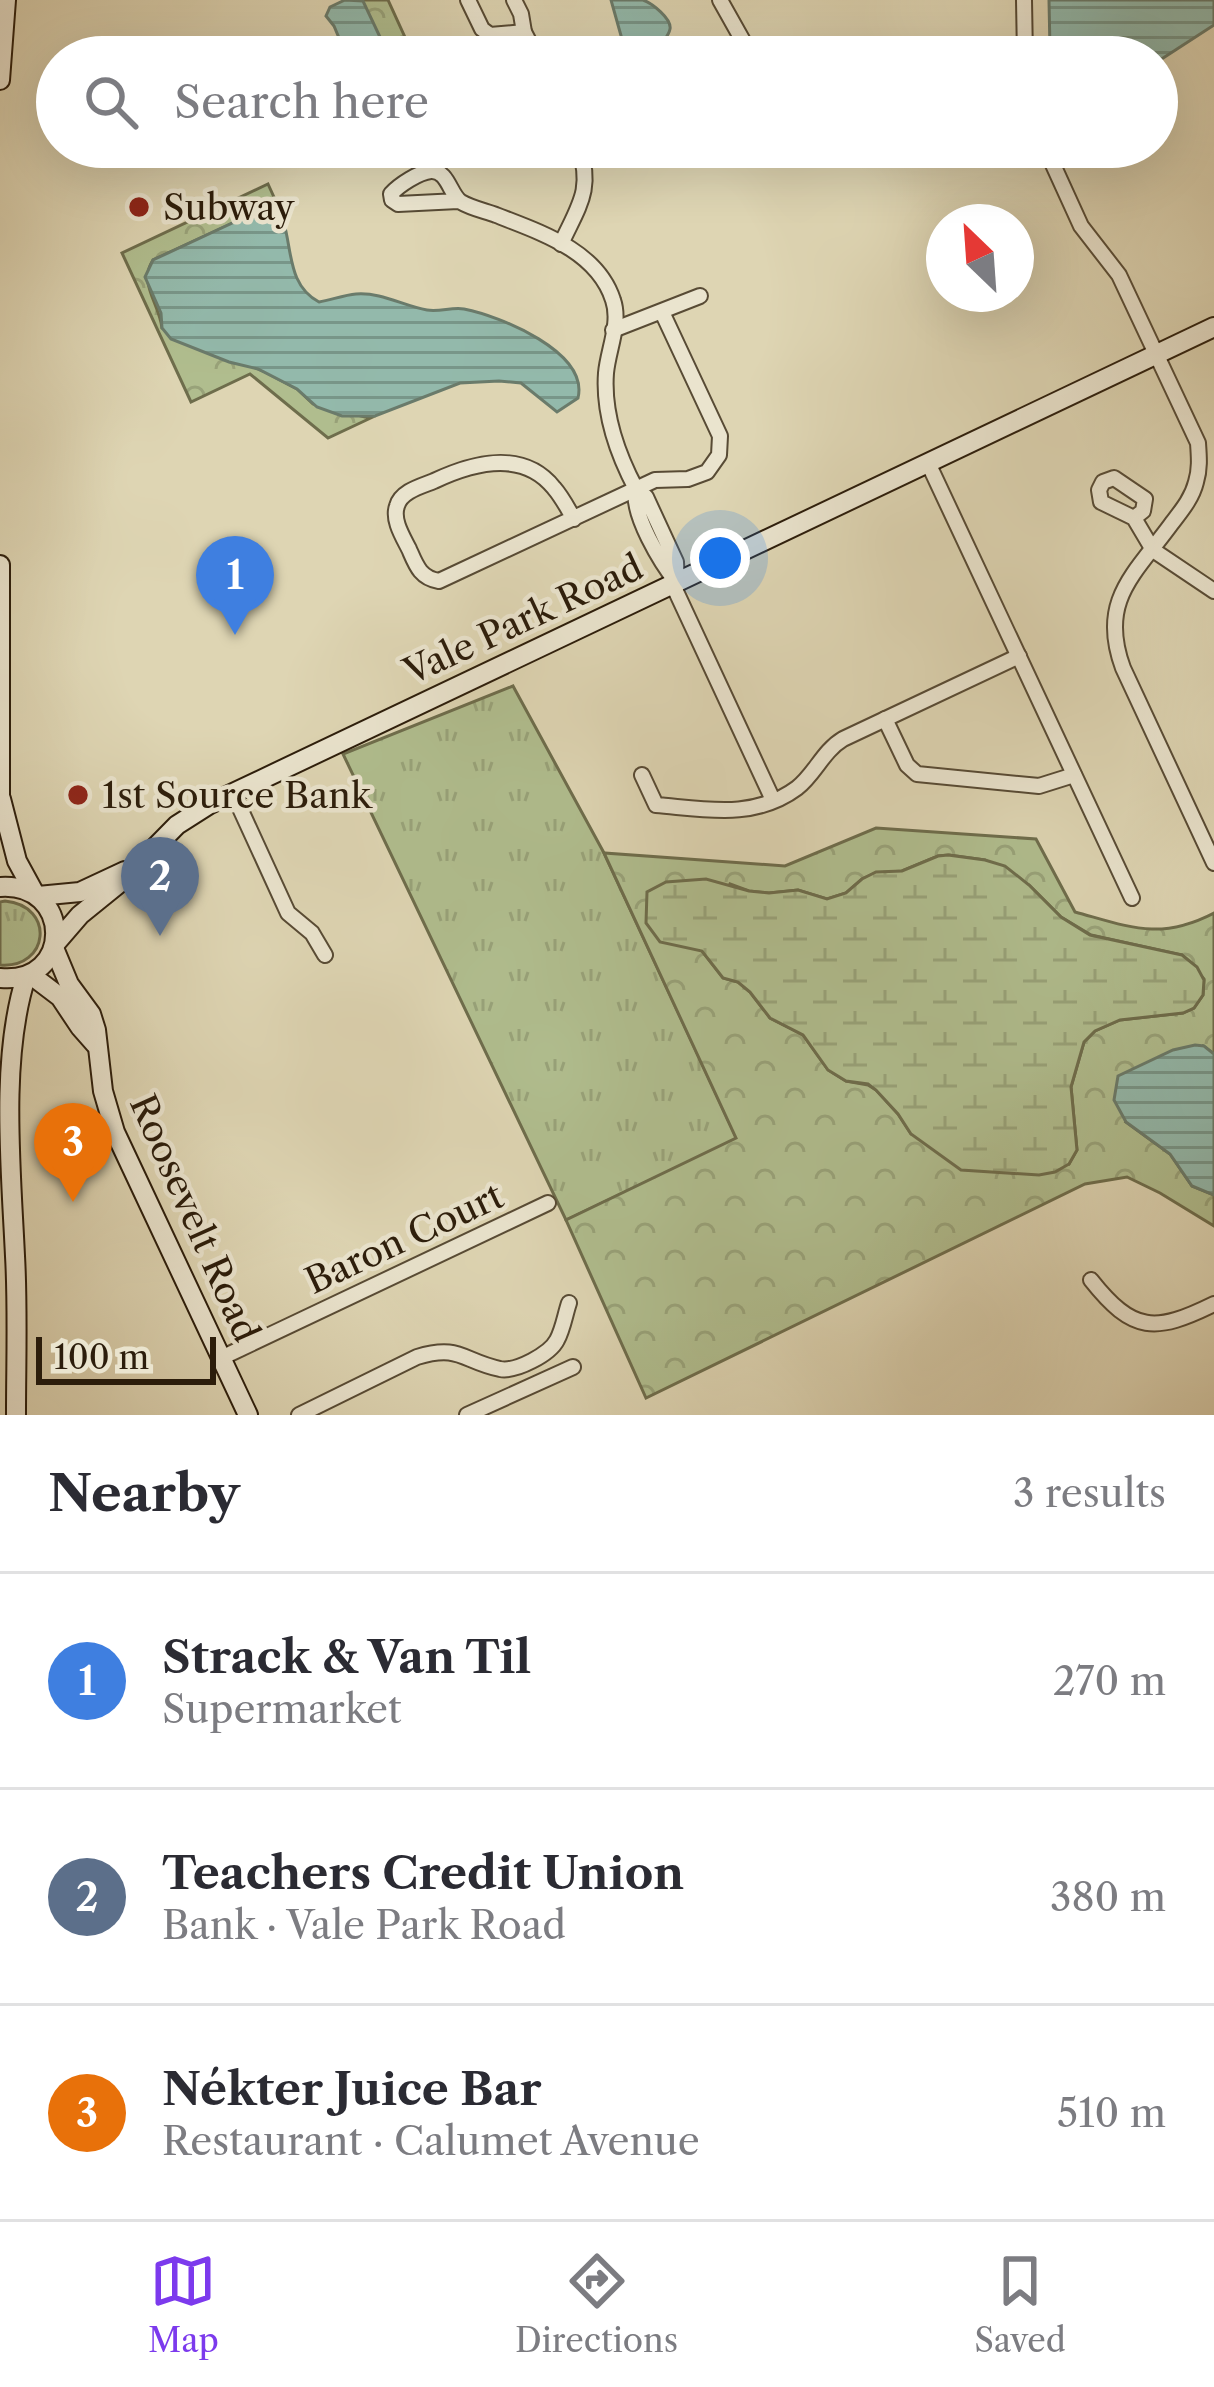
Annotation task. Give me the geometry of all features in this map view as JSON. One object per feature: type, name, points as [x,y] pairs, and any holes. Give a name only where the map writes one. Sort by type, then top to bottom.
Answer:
[{"type":"main road","points":[[0,80],[6,0]]},
{"type":"main road","name":"Vale Park Road","points":[[29,976],[80,915],[193,813],[1214,327]]},
{"type":"main road","name":"Roosevelt Road","points":[[0,565],[1,804],[17,861],[48,908],[54,922],[54,946],[69,984],[91,1014],[115,1132],[248,1415]]},
{"type":"main road","name":"Vale Park Road","points":[[36,895],[80,892],[135,867]]},
{"type":"main road","points":[[0,887],[36,895]]},
{"type":"main road","points":[[0,978],[29,976],[14,1015],[8,1080],[16,1415]]},
{"type":"main road","name":"Roosevelt Road","points":[[29,976],[60,997],[95,1044]]},
{"type":"main road","points":[[0,1044],[8,1080]]},
{"type":"street","points":[[468,0],[482,29],[490,34],[524,32]]},
{"type":"street","points":[[514,0],[526,36]]},
{"type":"street","points":[[720,0],[740,36]]},
{"type":"street","points":[[1024,0],[1024,36]]},
{"type":"street","points":[[561,244],[586,189],[584,168]]},
{"type":"street","points":[[1055,168],[1081,226],[1119,275],[1198,443],[1199,463],[1189,500],[1123,590],[1113,627],[1115,647],[1214,863]]},
{"type":"street","points":[[458,201],[578,253],[601,277],[613,300],[606,374],[615,438],[635,489],[646,497],[676,562],[675,584],[773,800]]},
{"type":"street","points":[[613,330],[700,296]]},
{"type":"street","points":[[574,519],[552,484],[532,471],[497,462],[462,468],[403,495],[396,507],[397,522],[419,572],[439,580],[574,519],[635,489],[659,479],[701,475],[715,463],[720,436],[662,313]]},
{"type":"street","points":[[929,465],[1132,898]]},
{"type":"street","points":[[1134,518],[1153,550],[1214,591]]},
{"type":"street","points":[[643,775],[656,805],[735,812],[753,809],[800,785],[832,746],[1018,656]]},
{"type":"street","points":[[885,719],[917,774],[1039,786],[1074,775]]},
{"type":"street","points":[[233,793],[288,913],[312,933],[326,955]]},
{"type":"street","name":"Baron Court","points":[[221,1358],[548,1203]]},
{"type":"street","points":[[1091,1280],[1121,1314],[1137,1321],[1177,1321],[1214,1304]]},
{"type":"street","points":[[299,1415],[433,1352],[460,1353],[501,1369],[522,1364],[557,1341],[568,1303]]},
{"type":"street","points":[[467,1415],[573,1367]]},
{"type":"green space","points":[[361,0],[388,0],[404,36],[379,36]]},
{"type":"green space","points":[[268,184],[278,206],[153,260],[148,285],[162,328],[263,371],[297,389],[313,404],[375,416],[328,438],[250,374],[191,402],[122,253]]},
{"type":"green space","points":[[513,686],[604,853],[737,1139],[566,1220],[343,754]]},
{"type":"green space","points":[[876,828],[1036,839],[1075,912],[1145,929],[1177,927],[1214,913],[1214,1054],[1203,1046],[1126,1122],[1170,1154],[1192,1186],[1214,1195],[1214,1226],[1127,1177],[1085,1184],[646,1398],[566,1220],[736,1138],[604,853],[785,866]],"holes":[[[938,856],[985,860],[1029,885],[1061,917],[1091,935],[1182,955],[1204,979],[1203,995],[1194,1008],[1120,1020],[1095,1031],[1084,1042],[1071,1087],[1077,1150],[1069,1164],[911,1134],[876,1090],[828,1070],[803,1035],[770,1018],[750,992],[723,978],[702,951],[730,884],[769,893],[798,890],[827,899],[846,893],[876,873],[902,871]]]},
{"type":"green space","points":[[948,855],[1005,866],[1061,917],[1090,935],[1182,955],[1204,980],[1203,995],[1194,1008],[1120,1020],[1095,1031],[1084,1042],[1071,1087],[1077,1150],[1069,1164],[1055,1172],[961,1170],[911,1134],[876,1090],[828,1070],[803,1035],[770,1018],[750,992],[723,978],[702,951],[660,942],[646,923],[647,892],[666,882],[706,879],[749,891],[798,890],[827,899],[846,893],[876,872],[902,871]]},
{"type":"green space","points":[[0,902],[33,914],[40,936],[29,957],[0,965]]},
{"type":"shaded area","points":[[345,0],[363,1],[380,36],[338,36],[326,16],[330,7]]},
{"type":"shaded area","points":[[611,0],[643,0],[670,25],[667,36],[621,36]]},
{"type":"shaded area","points":[[1049,0],[1214,0],[1214,25],[1178,48],[1178,36],[1050,36]]},
{"type":"shaded area","points":[[275,203],[299,282],[319,302],[366,294],[427,310],[464,309],[499,319],[556,351],[578,381],[578,398],[557,412],[521,383],[460,383],[375,416],[342,416],[317,407],[297,389],[258,369],[171,339],[162,328],[161,313],[145,277],[153,260]]},
{"type":"shaded area","points":[[1195,1045],[1214,1054],[1214,1195],[1192,1186],[1170,1154],[1126,1122],[1114,1100],[1118,1076]]},
{"type":"place","name":"Subway","points":[[139,207]]},
{"type":"place","name":"Strack & Van Til","points":[[235,635]]},
{"type":"place","name":"1st Source Bank","points":[[78,795]]},
{"type":"place","name":"Teachers Credit Union","points":[[160,936]]},
{"type":"place","name":"Nékter Juice Bar","points":[[73,1202]]}]
